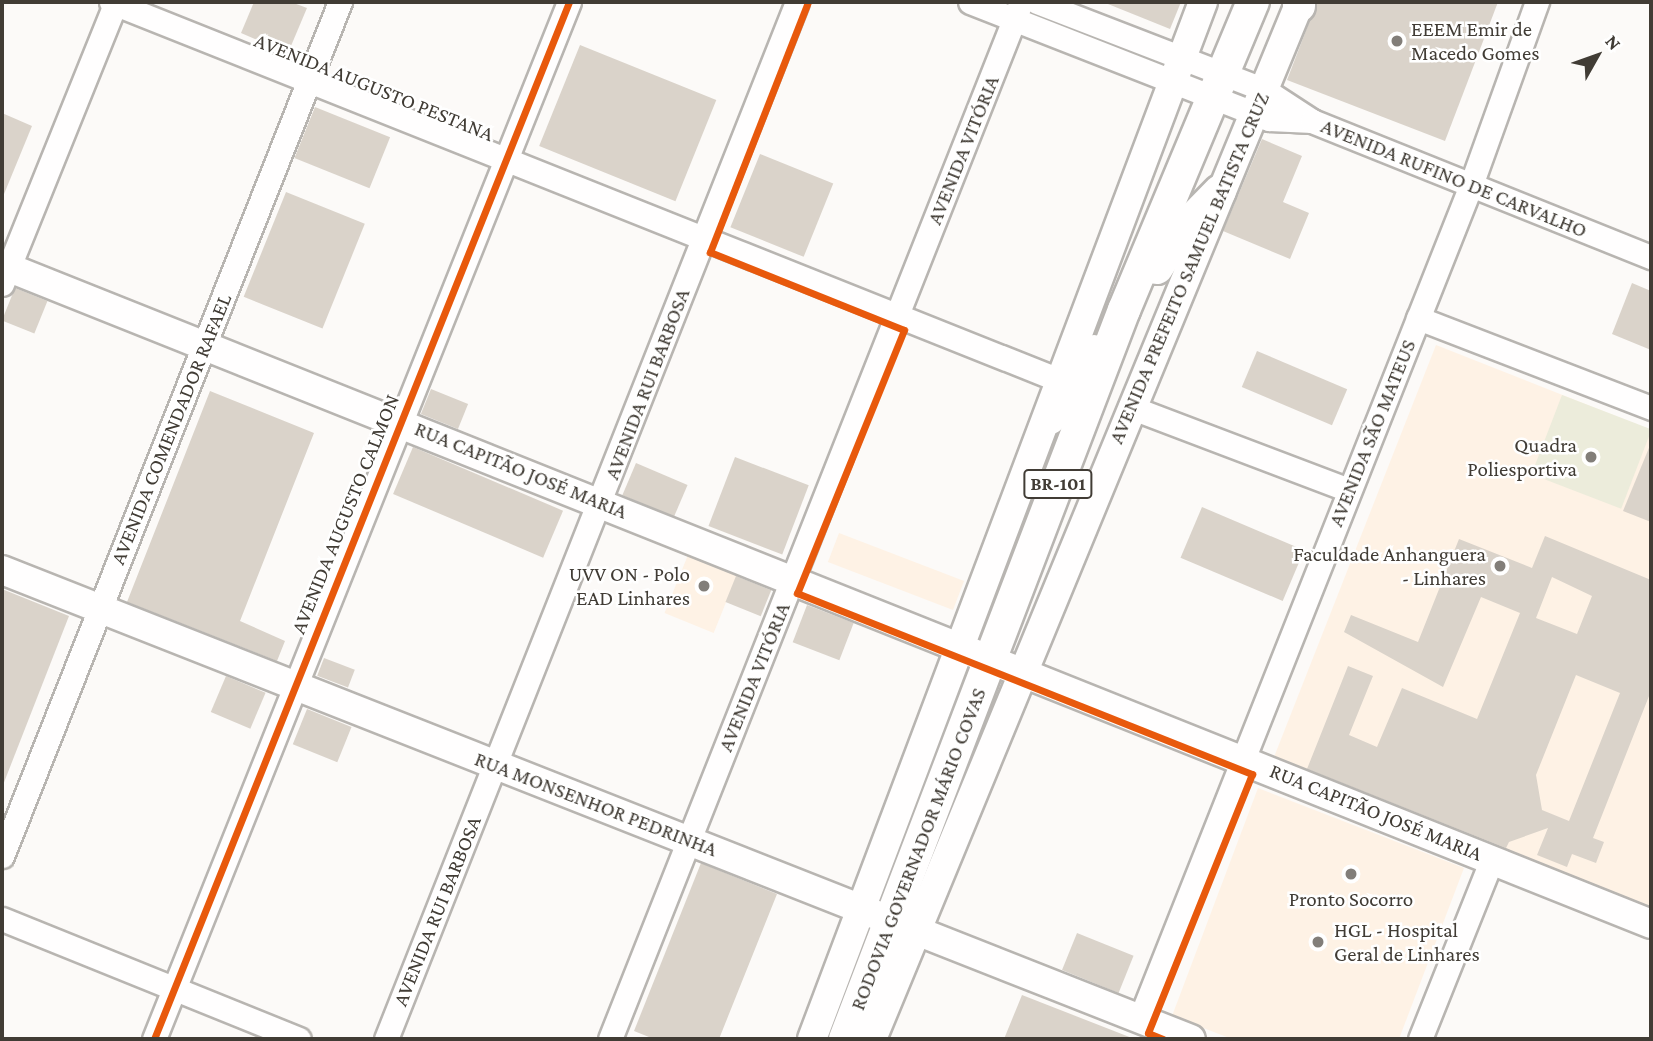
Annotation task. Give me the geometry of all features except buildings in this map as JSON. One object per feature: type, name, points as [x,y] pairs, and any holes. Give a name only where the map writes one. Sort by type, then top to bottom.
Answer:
[{"type":"highway","name":"AVENIDA PREFEITO SAMUEL BATISTA CRUZ","points":[[1220,86],[1253,2]]},
{"type":"highway","name":"RODOVIA GOVERNADOR MÁRIO COVAS","points":[[845,1039],[888,920],[1124,310],[1220,86]]},
{"type":"highway","points":[[1124,310],[1180,232],[1220,191]]},
{"type":"highway","points":[[1050,418],[1088,364],[1113,306],[1146,255]]},
{"type":"main road","name":"AVENIDA PREFEITO SAMUEL BATISTA CRUZ","points":[[872,1039],[888,920],[963,645],[1064,382],[1175,70],[1203,2]]},
{"type":"main road","name":"AVENIDA PREFEITO SAMUEL BATISTA CRUZ","points":[[812,1039],[888,920],[1024,669],[1299,3]]},
{"type":"main road","name":"RUA CAPITÃO JOSÉ MARIA","points":[[4,272],[204,345],[401,422],[1024,669],[1651,924]]},
{"type":"main road","name":"RUA MONSENHOR PEDRINHA","points":[[2,570],[1191,1039]]},
{"type":"street","name":"AVENIDA AUGUSTO PESTANA","points":[[114,2],[1064,382]]},
{"type":"street","points":[[4,272],[114,2]]},
{"type":"street","name":"AVENIDA COMENDADOR RAFAEL","points":[[2,856],[340,2]]},
{"type":"street","name":"AVENIDA AUGUSTO CALMON","points":[[154,1039],[569,2]]},
{"type":"street","name":"AVENIDA RUI BARBOSA","points":[[386,1039],[797,2]]},
{"type":"street","points":[[970,2],[1018,11],[1175,70]]},
{"type":"street","points":[[1037,2],[1175,70]]},
{"type":"street","name":"AVENIDA SÃO MATEUS","points":[[1140,1019],[1471,185],[1537,2]]},
{"type":"street","name":"AVENIDA VITÓRIA","points":[[610,1039],[1018,11]]},
{"type":"street","name":"AVENIDA RUFINO DE CARVALHO","points":[[1175,70],[1312,121],[1651,257]]},
{"type":"street","points":[[1418,318],[1651,408]]},
{"type":"street","points":[[1130,407],[1349,490]]},
{"type":"street","points":[[1420,1039],[1492,859]]},
{"type":"street","points":[[2,919],[299,1039]]},
{"type":"shaded area","name":"Faculdade Anhanguera - Linhares","points":[[1436,345],[1651,430],[1651,908],[1274,757]]},
{"type":"shaded area","points":[[839,533],[964,581],[953,610],[828,562]]},
{"type":"shaded area","name":"UVV ON - Polo EAD Linhares","points":[[690,550],[739,570],[714,633],[665,613]]},
{"type":"shaded area","name":"HGL - Hospital Geral de Linhares","points":[[1258,788],[1464,868],[1399,1039],[1232,1039],[1172,1016]]},
{"type":"green space","name":"Quadra Poliesportiva","points":[[1562,395],[1651,429],[1621,509],[1532,474]]},
{"type":"cycle path","points":[[154,1039],[569,2]]},
{"type":"cycle path","points":[[808,2],[710,252],[904,330],[797,593],[1252,774],[1148,1033],[1163,1039]]},
{"type":"place","name":"EEEM Emir de Macedo Gomes","points":[[1397,41]]},
{"type":"place","name":"Quadra Poliesportiva","points":[[1591,457]]},
{"type":"place","name":"Faculdade Anhanguera - Linhares","points":[[1500,566]]},
{"type":"place","name":"UVV ON - Polo EAD Linhares","points":[[704,586]]},
{"type":"place","name":"Pronto Socorro","points":[[1351,874]]},
{"type":"place","name":"HGL - Hospital Geral de Linhares","points":[[1318,942]]}]
